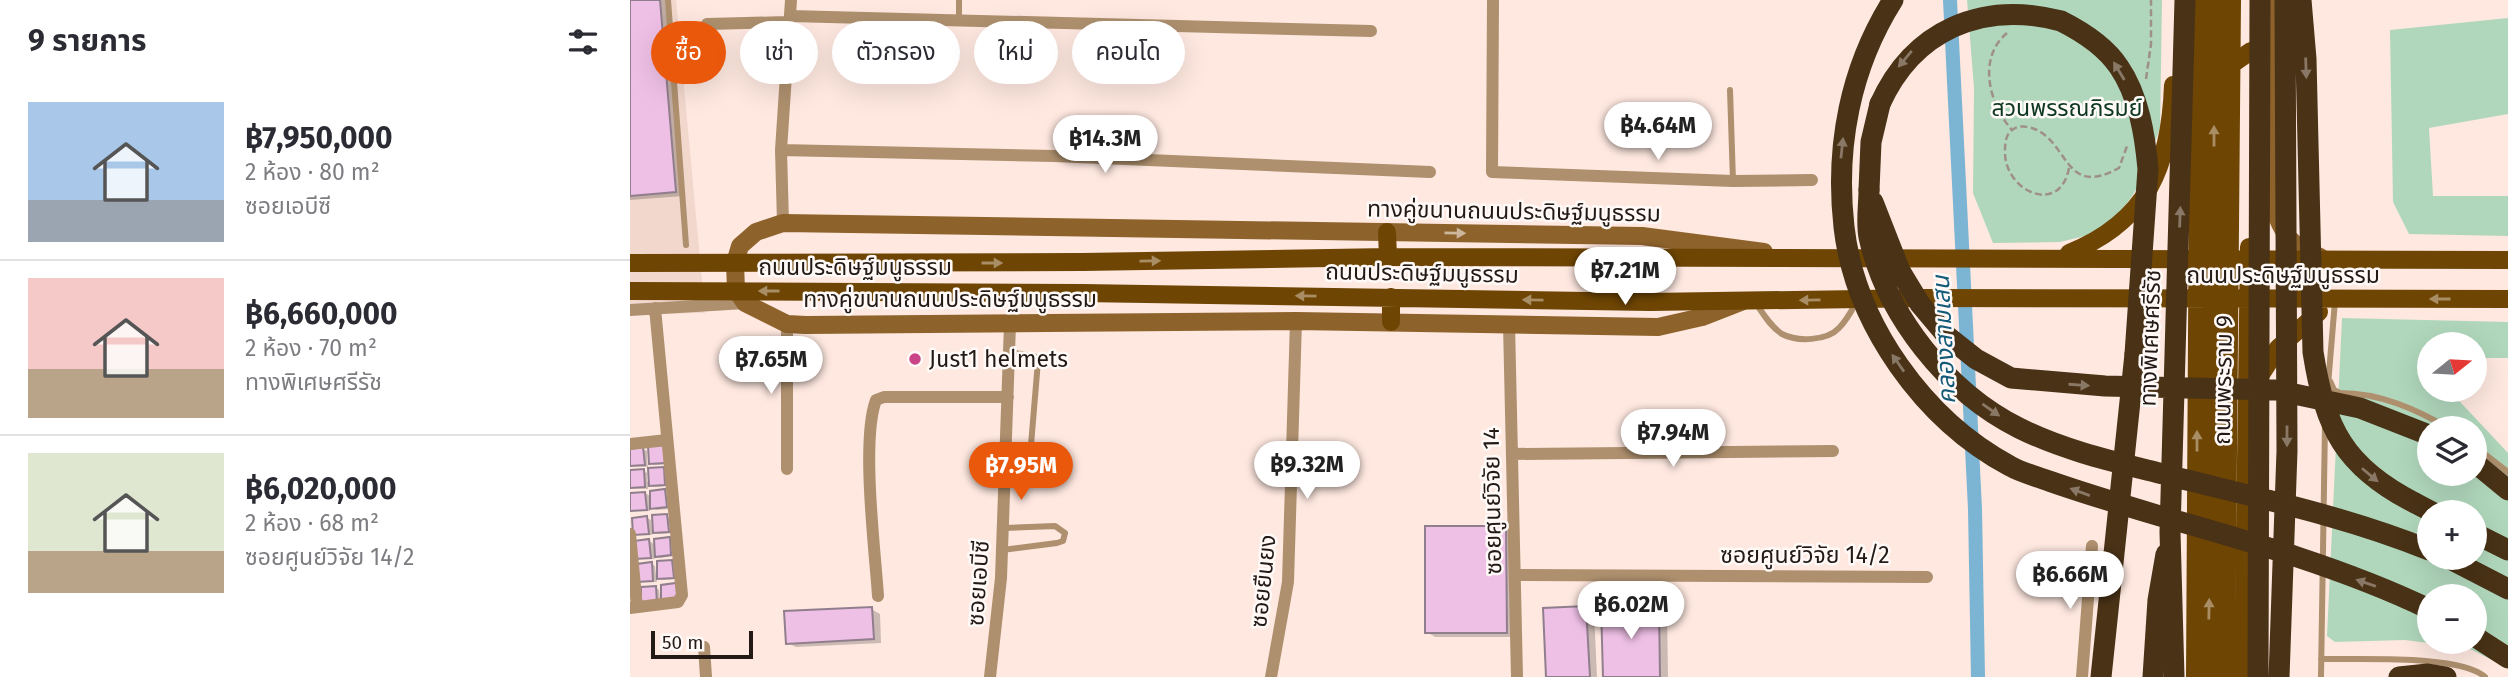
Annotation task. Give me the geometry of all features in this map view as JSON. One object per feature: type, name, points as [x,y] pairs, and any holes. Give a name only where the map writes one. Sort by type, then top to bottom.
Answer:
[{"type":"highway","points":[[1893,0],[1877,25],[1857,75],[1845,121],[1839,183],[1846,243],[1859,292],[1877,330],[1900,366],[1934,407],[1955,428],[2011,467],[2095,497],[2267,549],[2417,603]]},
{"type":"highway","name":"ทางพิเศษศรีรัช","points":[[2174,677],[2170,533],[2185,0]]},
{"type":"highway","points":[[2279,677],[2287,451],[2285,0]]},
{"type":"highway","points":[[2301,0],[2306,59],[2313,352],[2320,399],[2342,444],[2360,468],[2384,488],[2417,504]]},
{"type":"highway","points":[[2101,677],[2128,433],[2148,169],[2138,112],[2120,68],[2081,31],[2046,14],[2007,8],[1976,11],[1950,23],[1914,49],[1894,72],[1880,104],[1871,142],[1868,235],[1883,284],[1916,338],[1964,390],[2017,427],[2094,456],[2353,524],[2417,546]]},
{"type":"highway","points":[[2255,10],[2258,677]]},
{"type":"highway","points":[[1869,190],[1900,271],[1920,304],[1947,337],[1976,359],[2011,378],[2105,386],[2276,390],[2360,408],[2417,430]]},
{"type":"highway","points":[[2487,473],[2508,490]]},
{"type":"highway","points":[[2153,677],[2158,600],[2170,533]]},
{"type":"highway","points":[[2487,539],[2508,552]]},
{"type":"highway","points":[[2471,570],[2508,589]]},
{"type":"highway","points":[[2487,644],[2508,658]]},
{"type":"highway","points":[[2399,677],[2428,674],[2446,677]]},
{"type":"main road","points":[[2060,257],[2096,243],[2125,221],[2145,197],[2161,170],[2169,133],[2177,0]]},
{"type":"main road","name":"ถนนพระราม 9","points":[[2194,677],[2199,0]]},
{"type":"main road","name":"ถนนพระราม 9","points":[[2209,677],[2216,0]]},
{"type":"main road","name":"ถนนพระราม 9","points":[[2226,677],[2232,0]]},
{"type":"main road","name":"ถนนพระราม 9","points":[[2244,677],[2251,51],[2255,10],[2251,0]]},
{"type":"main road","points":[[2255,10],[2272,55]]},
{"type":"main road","points":[[2199,48],[2212,61],[2224,65],[2235,62],[2251,51]]},
{"type":"main road","points":[[1387,232],[1388,257]]},
{"type":"main road","name":"ถนนประดิษฐ์มนูธรรม","points":[[630,263],[1082,262],[1388,257],[2321,257],[2508,260]]},
{"type":"main road","name":"ถนนประดิษฐ์มนูธรรม","points":[[630,291],[1748,300],[2508,299]]},
{"type":"main road","points":[[1391,297],[1391,321]]},
{"type":"main road","points":[[2247,396],[2278,348],[2336,299]]},
{"type":"main road","points":[[2155,300],[2166,314],[2170,332],[2170,419],[2175,444],[2197,509]]},
{"type":"street","points":[[783,223],[781,150],[791,0]]},
{"type":"street","points":[[1493,0],[1492,172],[1733,181],[1812,180]]},
{"type":"street","points":[[2272,0],[2272,204],[2282,233],[2298,248],[2321,257]]},
{"type":"street","points":[[726,23],[789,19],[959,20],[1371,31]]},
{"type":"street","points":[[781,150],[1054,156],[1430,172]]},
{"type":"street","name":"ทางคู่ขนานถนนประดิษฐ์มนูธรรม","points":[[1748,300],[1702,317],[1658,327],[1391,321],[787,324],[745,303],[736,290],[735,262],[740,246],[756,232],[783,223],[1642,236],[1805,257]]},
{"type":"street","points":[[630,310],[745,303]]},
{"type":"street","points":[[630,534],[634,608],[678,602],[682,596],[655,308]]},
{"type":"street","name":"ซอยยืนยง","points":[[1271,677],[1288,582],[1296,321]]},
{"type":"street","points":[[787,324],[787,469]]},
{"type":"street","name":"ซอยเอบีซี","points":[[990,677],[997,627],[1002,550],[1010,324]]},
{"type":"street","name":"ซอยศูนย์วิจัย 14","points":[[1509,324],[1517,677]]},
{"type":"street","points":[[878,596],[871,496],[871,430],[876,400],[1008,397]]},
{"type":"street","points":[[630,444],[667,440]]},
{"type":"street","points":[[1512,454],[1833,451]]},
{"type":"street","points":[[2082,677],[2092,547]]},
{"type":"street","name":"ซอยศูนย์วิจัย 14/2","points":[[1515,575],[1927,577]]},
{"type":"street","points":[[704,647],[706,677]]},
{"type":"lane","points":[[668,0],[686,245]]},
{"type":"lane","points":[[959,0],[959,20]]},
{"type":"lane","points":[[1730,90],[1733,181]]},
{"type":"lane","points":[[1748,300],[1784,335],[1806,339],[1824,337],[1838,331],[1858,299]]},
{"type":"lane","points":[[2321,677],[2326,410],[2336,299]]},
{"type":"lane","points":[[1010,352],[1036,357],[1038,361],[1031,445]]},
{"type":"lane","points":[[2329,372],[2331,385],[2340,393],[2387,400],[2429,416]]},
{"type":"lane","points":[[2487,456],[2508,472]]},
{"type":"lane","points":[[1002,550],[1057,543],[1063,541],[1065,533],[1055,526],[1003,528]]},
{"type":"lane","points":[[2321,659],[2441,662],[2480,672],[2485,677]]},
{"type":"path","points":[[2144,84],[2151,44],[2151,0]]},
{"type":"path","points":[[2012,130],[2002,119],[1988,74],[1996,43],[2016,29]]},
{"type":"path","points":[[2022,126],[2043,134],[2059,149],[2069,168],[2067,181],[2050,195],[2020,188],[2011,177],[2006,164],[2006,138],[2012,130],[2022,126]]},
{"type":"path","points":[[2069,168],[2086,175],[2107,174],[2119,168],[2128,143]]},
{"type":"shaded area","points":[[630,0],[676,0],[678,21],[651,21],[651,84],[684,84],[705,313],[630,314]]},
{"type":"green space","name":"สวนพรรณภิรมย์","points":[[1967,0],[2162,0],[2160,128],[2140,184],[2128,202],[2111,221],[2085,236],[2060,242],[1993,243],[1973,193],[1974,88]]},
{"type":"green space","points":[[2508,18],[2508,114],[2429,128],[2433,196],[2508,196],[2508,236],[2409,234],[2393,202],[2390,30]]},
{"type":"green space","points":[[2342,318],[2508,322],[2508,358],[2487,358],[2487,332],[2417,332],[2417,402],[2460,402],[2473,416],[2417,416],[2417,486],[2487,486],[2487,431],[2508,453],[2508,668],[2480,654],[2487,654],[2487,584],[2417,584],[2417,642],[2335,642],[2327,636]]},
{"type":"building","points":[[630,0],[660,0],[662,21],[651,21],[651,84],[667,84],[676,192],[630,196]]},
{"type":"building","points":[[664,445],[665,463],[649,464],[648,446]]},
{"type":"building","points":[[643,447],[645,465],[630,466],[630,449]]},
{"type":"building","points":[[664,467],[665,485],[649,486],[648,468]]},
{"type":"building","points":[[644,469],[645,487],[630,488],[630,470]]},
{"type":"building","points":[[665,489],[667,507],[650,509],[650,491]]},
{"type":"building","points":[[645,492],[647,510],[630,511],[630,493]]},
{"type":"building","points":[[667,514],[669,532],[653,533],[652,515]]},
{"type":"building","points":[[647,516],[649,534],[633,535],[632,518]]},
{"type":"building","points":[[1425,526],[1506,526],[1507,633],[1425,633]]},
{"type":"building","points":[[670,537],[671,555],[655,557],[654,539]]},
{"type":"building","points":[[649,539],[651,558],[635,559],[634,541]]},
{"type":"building","points":[[672,560],[674,578],[657,579],[657,561]]},
{"type":"building","points":[[652,562],[653,581],[637,582],[637,564]]},
{"type":"building","points":[[676,583],[678,601],[661,603],[661,585]]},
{"type":"building","points":[[656,586],[657,604],[641,605],[641,587]]},
{"type":"building","points":[[1659,605],[1660,677],[1603,677],[1601,606]]},
{"type":"building","points":[[1586,606],[1590,677],[1546,677],[1543,608]]},
{"type":"building","points":[[872,607],[874,639],[786,644],[784,611]]},
{"type":"waterway","name":"คลองสามเสน","points":[[1950,0],[1975,509],[1978,677]]},
{"type":"place","name":"Just1 helmets","points":[[915,359]]}]
